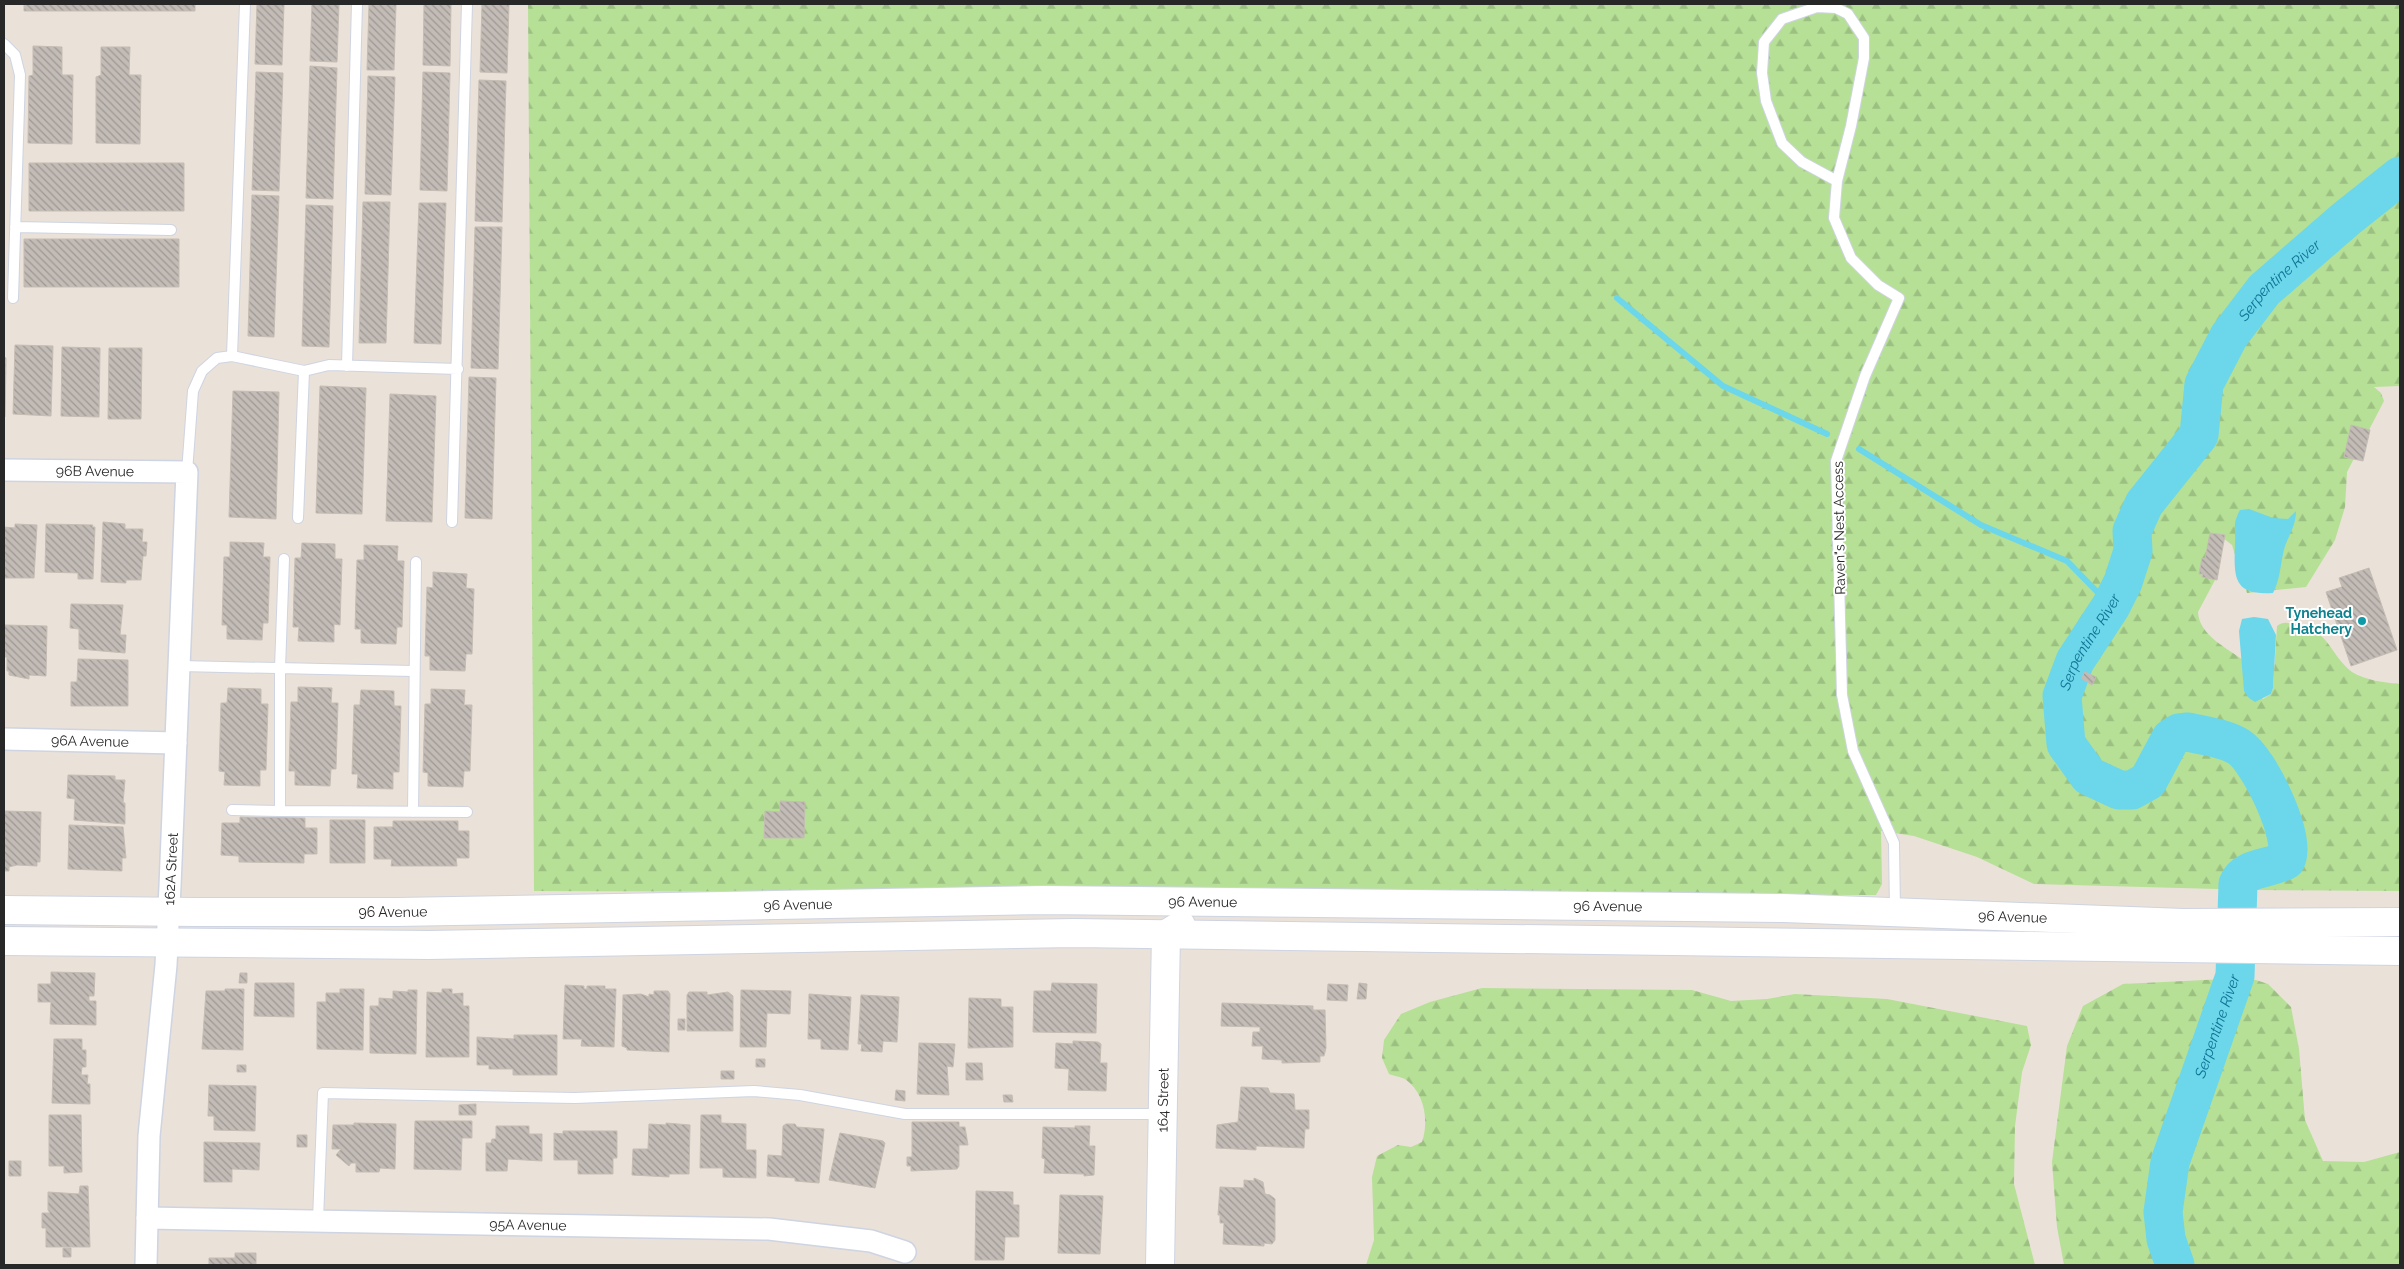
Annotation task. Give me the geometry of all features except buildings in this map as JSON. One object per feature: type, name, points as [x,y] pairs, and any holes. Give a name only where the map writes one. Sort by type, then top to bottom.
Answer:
[{"type":"main road","name":"96 Avenue","points":[[4,910],[397,912],[1043,900],[1747,908],[1895,912],[2182,936],[2277,950],[2400,951]]},
{"type":"main road","points":[[1166,934],[1215,902]]},
{"type":"main road","name":"96 Avenue","points":[[4,941],[556,944],[984,933],[2182,936],[2278,923],[2400,922]]},
{"type":"main road","name":"164 Street","points":[[1160,1265],[1166,934]]},
{"type":"street","name":"96B Avenue","points":[[4,470],[187,472]]},
{"type":"street","name":"162A Street","points":[[146,1265],[150,1128],[169,911],[187,472]]},
{"type":"street","name":"96A Avenue","points":[[4,739],[176,743]]},
{"type":"street","name":"95A Avenue","points":[[148,1218],[769,1229],[871,1241],[906,1252]]},
{"type":"lane","points":[[232,356],[245,4]]},
{"type":"lane","points":[[347,366],[357,4]]},
{"type":"lane","points":[[452,522],[458,369],[467,4]]},
{"type":"lane","name":"Raven\"s Nest Access","points":[[1837,181],[1802,162],[1782,143],[1766,101],[1762,73],[1764,42],[1782,19],[1817,7],[1836,8],[1848,14],[1864,38],[1864,58],[1851,126],[1837,181],[1834,218],[1851,258],[1878,286],[1899,298],[1865,376],[1836,460],[1842,695],[1853,751],[1894,842],[1895,912]]},
{"type":"lane","points":[[4,44],[15,55],[20,75],[13,298]]},
{"type":"lane","points":[[15,228],[171,230]]},
{"type":"lane","points":[[187,472],[195,383],[211,362],[217,358],[232,356],[304,371],[329,365],[458,369]]},
{"type":"lane","points":[[298,518],[304,371]]},
{"type":"lane","points":[[280,811],[280,668],[284,559]]},
{"type":"lane","points":[[413,812],[413,671],[416,562]]},
{"type":"lane","points":[[180,666],[413,671]]},
{"type":"lane","points":[[232,810],[467,812]]},
{"type":"lane","points":[[318,1220],[324,1093],[575,1098],[754,1091],[800,1095],[906,1114],[1163,1114]]},
{"type":"green space","points":[[528,4],[2400,4],[2400,386],[2374,387],[2381,393],[2384,401],[2347,472],[2345,507],[2335,540],[2306,587],[2247,593],[2232,545],[2223,538],[2213,540],[2215,580],[2198,612],[2203,628],[2208,634],[2243,660],[2243,681],[2263,699],[2271,694],[2273,688],[2277,626],[2283,623],[2307,627],[2316,632],[2323,637],[2344,665],[2357,675],[2375,681],[2400,684],[2400,891],[2254,890],[2034,884],[1977,857],[1914,836],[1881,831],[1882,884],[1876,895],[534,891]]},
{"type":"green space","points":[[2225,979],[2256,980],[2268,984],[2291,1007],[2299,1049],[2305,1120],[2323,1161],[2364,1162],[2400,1152],[2400,1265],[2064,1265],[2057,1227],[2052,1162],[2067,1046],[2083,1006],[2123,984]]},
{"type":"green space","points":[[1482,988],[1692,990],[1731,1001],[1767,999],[1795,994],[1887,999],[2027,1026],[2031,1045],[2022,1072],[2015,1126],[2014,1184],[2035,1265],[1366,1265],[1374,1240],[1372,1177],[1377,1156],[1398,1145],[1411,1147],[1422,1142],[1425,1125],[1424,1108],[1417,1092],[1405,1079],[1389,1074],[1382,1058],[1384,1040],[1401,1014],[1430,1002]]},
{"type":"water","points":[[2249,509],[2273,518],[2288,519],[2296,511],[2296,517],[2284,548],[2273,593],[2250,591],[2238,582],[2235,565],[2235,523],[2240,510]]},
{"type":"water","points":[[2254,617],[2268,619],[2276,635],[2273,688],[2271,694],[2255,702],[2244,691],[2239,631],[2242,619]]},
{"type":"waterway","name":"Serpentine River","points":[[2175,1265],[2166,1239],[2163,1212],[2170,1162],[2235,976],[2238,884],[2246,874],[2286,860],[2288,849],[2286,835],[2274,800],[2256,767],[2239,747],[2221,739],[2188,732],[2179,733],[2171,738],[2148,781],[2132,790],[2119,790],[2089,776],[2066,744],[2062,696],[2075,661],[2111,606],[2123,582],[2133,551],[2132,531],[2144,504],[2199,435],[2204,384],[2229,336],[2264,290],[2347,218],[2400,176]]},
{"type":"waterway","points":[[1617,298],[1723,386],[1827,434]]},
{"type":"waterway","points":[[1859,449],[1981,525],[2067,561],[2111,606]]},
{"type":"place","name":"Tynehead Hatchery","points":[[2362,621]]}]
